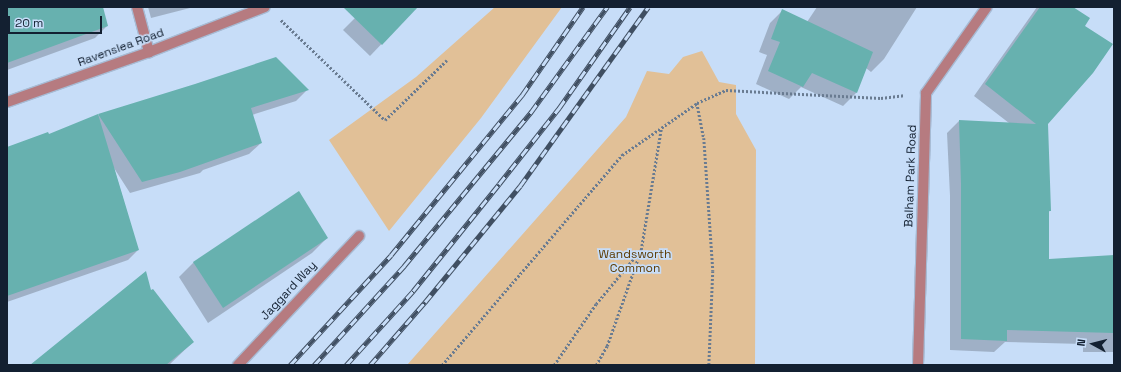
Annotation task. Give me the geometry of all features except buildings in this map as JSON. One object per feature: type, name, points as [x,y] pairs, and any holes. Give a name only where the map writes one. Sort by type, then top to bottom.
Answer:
[{"type":"street","points":[[136,7],[149,52]]},
{"type":"street","name":"Ravenslea Road","points":[[7,102],[149,52],[265,7]]},
{"type":"street","name":"Balham Park Road","points":[[918,365],[926,93],[987,7]]},
{"type":"street","name":"Jaggard Way","points":[[238,365],[359,236]]},
{"type":"path","points":[[278,17],[385,120],[447,60]]},
{"type":"path","points":[[442,365],[622,156],[697,103],[726,90],[881,98],[897,96]]},
{"type":"path","points":[[697,103],[704,138],[714,271],[709,365]]},
{"type":"path","points":[[596,365],[606,346],[641,250],[661,128]]},
{"type":"path","points":[[554,365],[596,304],[641,250]]},
{"type":"green space","points":[[495,7],[562,7],[481,118],[389,231],[329,140],[416,77]]},
{"type":"green space","name":"Wandsworth Common","points":[[702,51],[719,82],[736,85],[736,114],[756,150],[755,365],[407,365],[626,117],[647,71],[669,74],[683,57]]},
{"type":"railway","points":[[290,365],[391,255],[522,95],[583,7]]},
{"type":"railway","points":[[314,365],[404,266],[531,112],[607,7]]},
{"type":"railway","points":[[346,365],[413,291],[499,184],[559,108],[630,7]]},
{"type":"railway","points":[[370,365],[425,302],[520,186],[648,7]]}]
